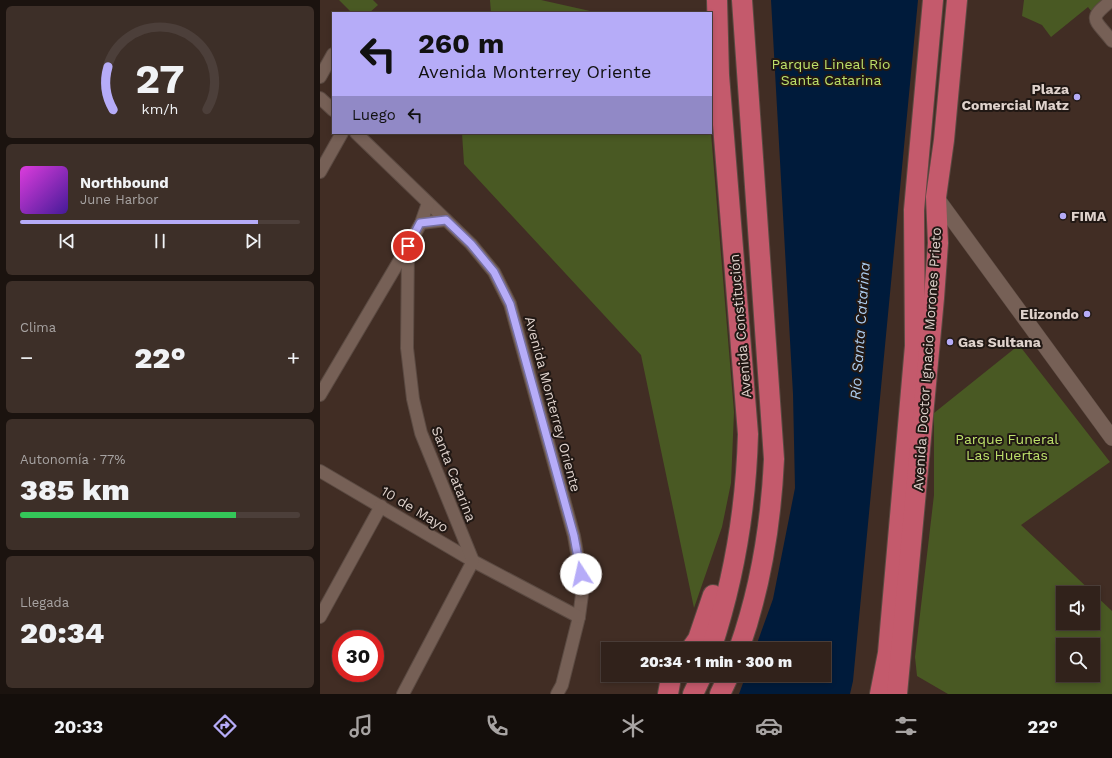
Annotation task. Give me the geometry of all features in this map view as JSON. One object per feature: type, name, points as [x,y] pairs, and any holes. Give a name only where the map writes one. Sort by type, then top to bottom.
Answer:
[{"type":"highway","name":"Avenida Constitución","points":[[713,642],[739,535],[746,485],[748,434],[719,76],[717,0]]},
{"type":"highway","name":"Avenida Constitución","points":[[741,642],[753,604],[766,547],[774,459],[742,0]]},
{"type":"highway","name":"Avenida Doctor Ignacio Morones Prieto","points":[[880,694],[888,653],[915,346],[914,210],[933,0]]},
{"type":"highway","name":"Avenida Doctor Ignacio Morones Prieto","points":[[897,694],[934,298],[938,243],[936,197],[944,140],[957,0]]},
{"type":"highway","points":[[696,642],[719,576],[739,535]]},
{"type":"highway","points":[[668,694],[670,682]]},
{"type":"highway","points":[[693,694],[699,682]]},
{"type":"highway","points":[[720,694],[726,682]]},
{"type":"street","points":[[1112,0],[1097,12],[1095,16],[1096,20],[1112,41]]},
{"type":"street","points":[[320,76],[332,56]]},
{"type":"street","points":[[320,98],[332,109]]},
{"type":"street","points":[[320,172],[341,134]]},
{"type":"street","name":"Avenida Monterrey Oriente","points":[[357,134],[471,244],[494,272],[510,304],[574,536],[583,586],[579,617],[562,685],[557,694]]},
{"type":"street","points":[[936,197],[1112,438]]},
{"type":"street","points":[[320,395],[408,246],[428,203]]},
{"type":"street","points":[[420,223],[446,220]]},
{"type":"street","name":"Santa Catarina","points":[[408,246],[407,348],[413,399],[421,433],[473,561]]},
{"type":"street","name":"10 de Mayo","points":[[320,471],[382,506],[473,561],[579,617]]},
{"type":"street","points":[[320,617],[382,506]]},
{"type":"street","points":[[403,694],[473,561]]},
{"type":"green space","points":[[339,0],[373,0],[378,5],[370,12],[351,12]]},
{"type":"green space","points":[[490,0],[541,0],[595,12],[491,12]]},
{"type":"green space","points":[[1024,0],[1112,0],[1095,16],[1088,7],[1051,37],[1042,25],[1022,16]]},
{"type":"green space","points":[[462,134],[711,134],[734,412],[731,483],[722,527],[694,608],[641,355],[464,164]]},
{"type":"green space","name":"Parque Funeral Las Huertas","points":[[1019,345],[1110,462],[1021,525],[1086,586],[1056,586],[1056,630],[1100,630],[1100,600],[1112,611],[1112,694],[948,694],[917,676],[915,657],[934,495],[934,413]]},
{"type":"water","name":"Río Santa Catarina","points":[[771,0],[918,0],[853,681],[850,694],[739,694],[743,682],[831,682],[831,642],[758,642],[773,599],[795,488],[793,394]]},
{"type":"place","name":"Plaza Comercial Matz","points":[[1077,97]]},
{"type":"place","name":"FIMA","points":[[1063,216]]},
{"type":"place","name":"Elizondo","points":[[1087,314]]},
{"type":"place","name":"Gas Sultana","points":[[950,342]]},
{"type":"route","points":[[408,246],[420,223],[446,220],[471,244],[494,272],[510,304],[574,536],[581,574]]},
{"type":"park label","name":"Parque Lineal Río Santa Catarina","points":[[831,72]]}]
